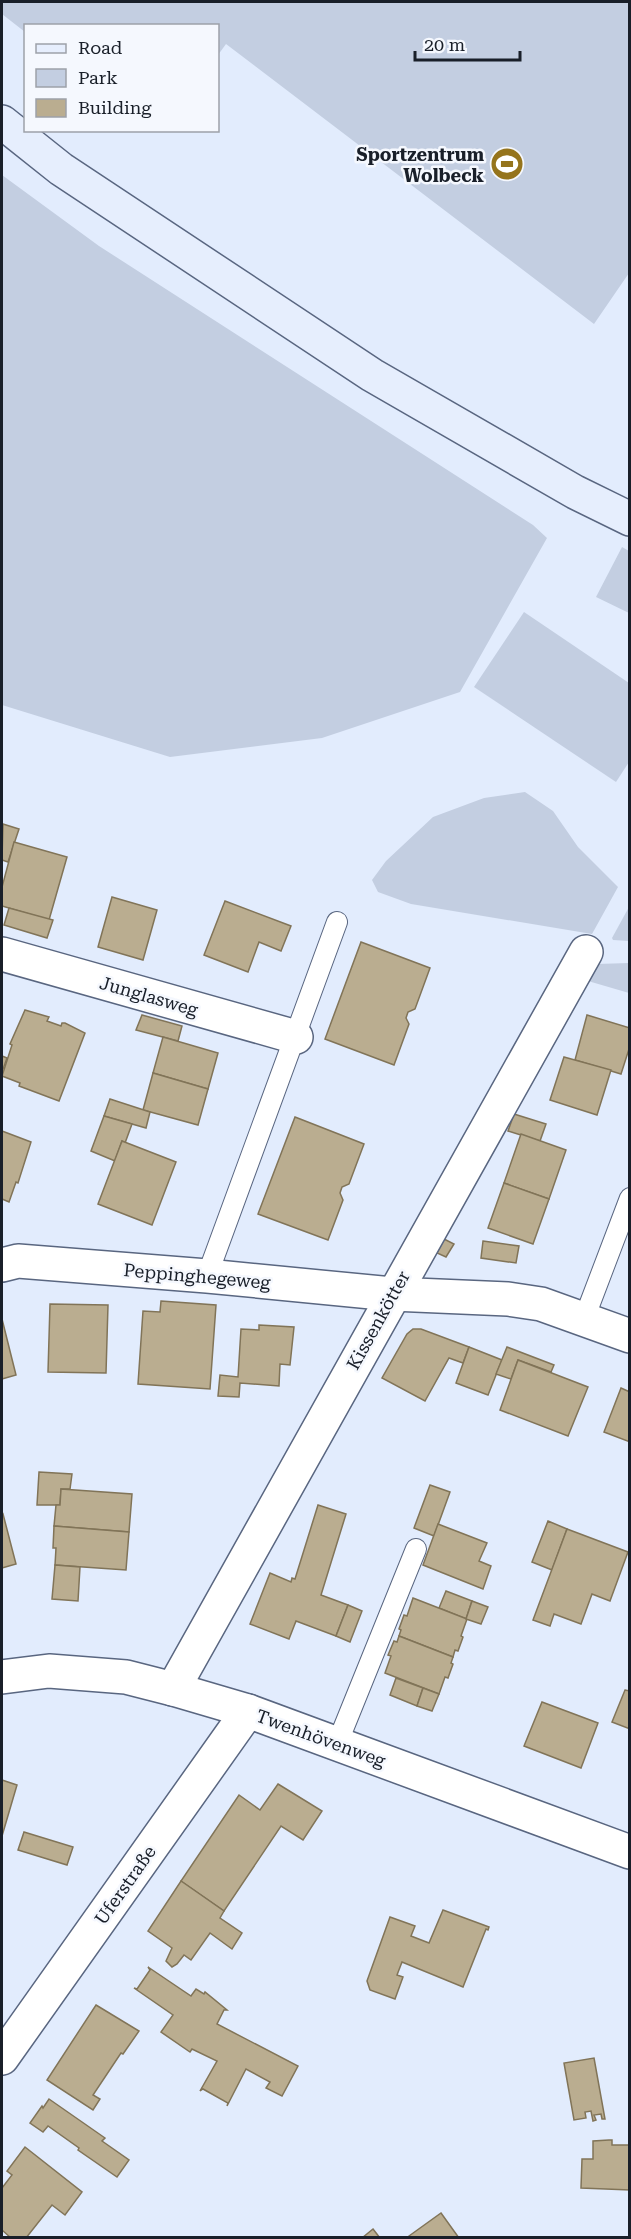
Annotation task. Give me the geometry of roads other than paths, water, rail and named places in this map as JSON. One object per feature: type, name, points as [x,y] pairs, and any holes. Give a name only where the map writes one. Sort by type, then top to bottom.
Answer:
[{"type":"main road","points":[[2,122],[61,169],[372,375],[575,492],[630,519]]},
{"type":"street","name":"Kissenkötter","points":[[173,1689],[392,1294],[586,952]]},
{"type":"street","name":"Junglasweg","points":[[2,954],[296,1038]]},
{"type":"street","name":"Peppinghegeweg","points":[[2,1265],[18,1261],[392,1294],[508,1299],[541,1304],[630,1336]]},
{"type":"street","name":"Twenhövenweg","points":[[2,1677],[49,1671],[126,1677],[173,1689],[248,1712],[630,1852]]},
{"type":"street","name":"Uferstraße","points":[[2,2058],[248,1712]]},
{"type":"lane","points":[[207,1276],[337,922]]},
{"type":"lane","points":[[584,1319],[630,1198]]},
{"type":"lane","points":[[337,1744],[416,1549]]},
{"type":"place","name":"Sportzentrum Wolbeck","points":[[507,164]]}]
